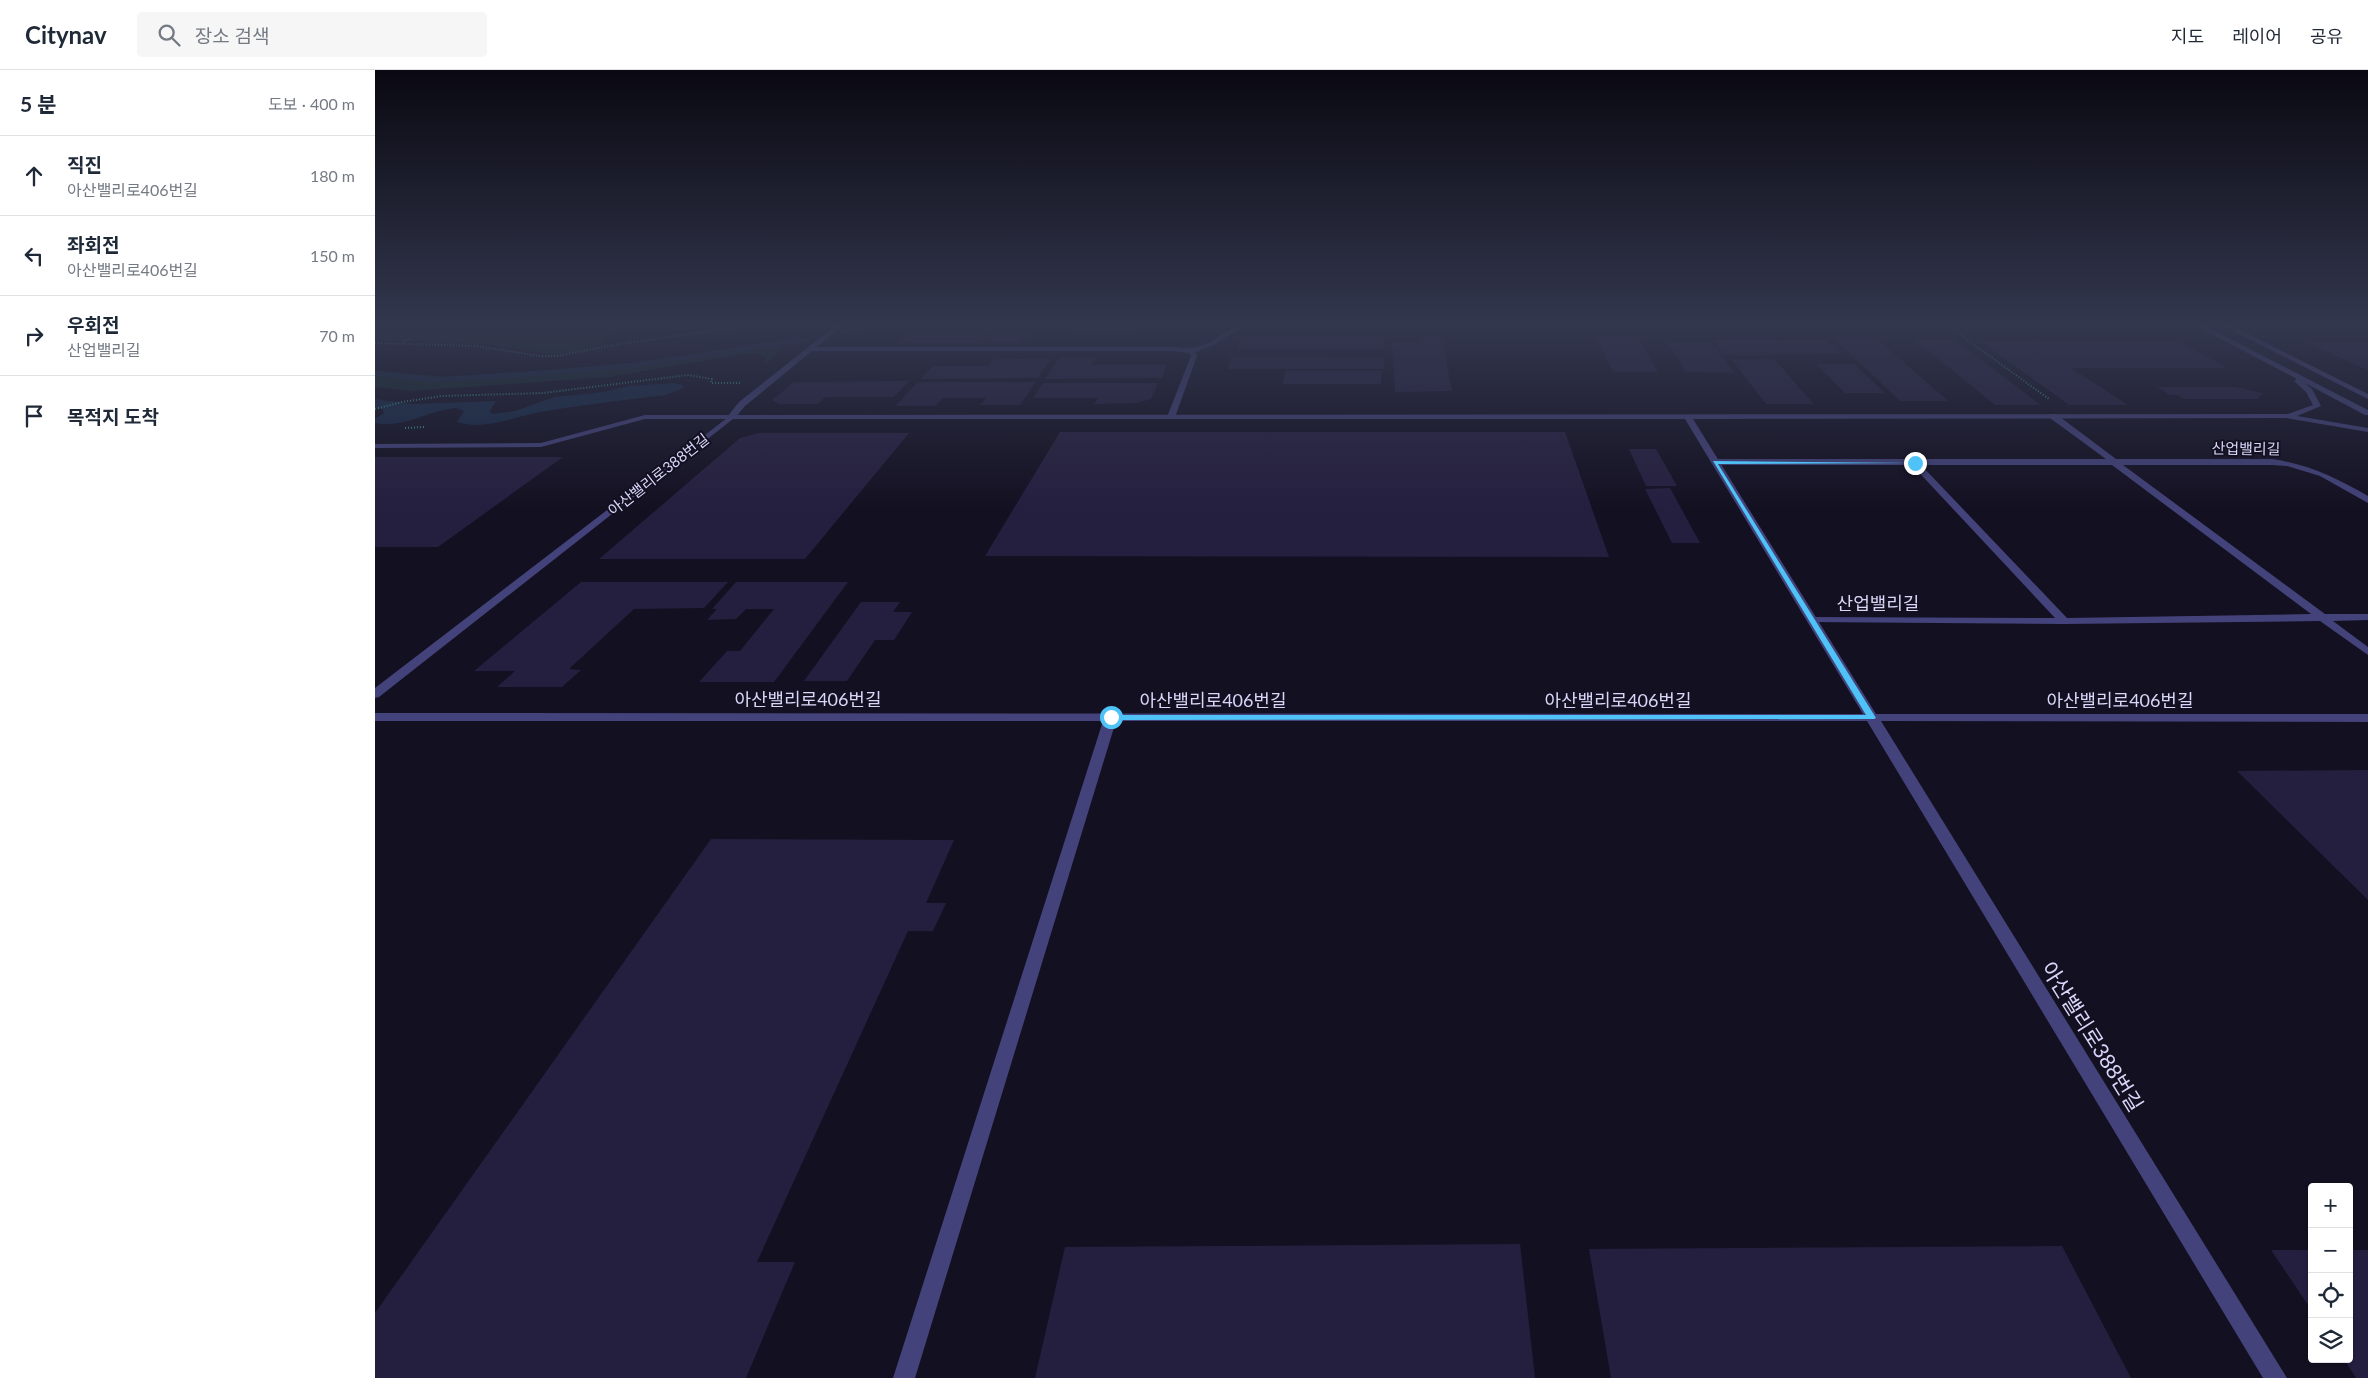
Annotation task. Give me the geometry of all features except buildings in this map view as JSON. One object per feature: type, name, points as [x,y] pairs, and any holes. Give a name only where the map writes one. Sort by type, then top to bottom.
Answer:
[{"type":"street","name":"아산밸리로388번길","points":[[375,694],[731,417],[742,404],[764,387]]},
{"type":"street","points":[[1171,417],[1182,387]]},
{"type":"street","points":[[2286,416],[2317,406],[2305,387]]},
{"type":"street","points":[[2317,387],[2368,413]]},
{"type":"street","points":[[2348,387],[2368,397]]},
{"type":"street","points":[[2355,387],[2368,392]]},
{"type":"street","points":[[1687,416],[1872,718]]},
{"type":"street","points":[[2053,416],[2368,652]]},
{"type":"street","points":[[375,446],[541,445],[645,418],[731,417],[2286,416],[2368,430]]},
{"type":"street","name":"산업밸리길","points":[[1715,462],[2272,462],[2298,465],[2325,474],[2368,500]]},
{"type":"street","points":[[1915,463],[2063,621]]},
{"type":"street","name":"산업밸리길","points":[[1812,620],[2063,621],[2368,617]]},
{"type":"street","name":"아산밸리로406번길","points":[[375,717],[2368,718]]},
{"type":"street","points":[[904,1378],[1111,717]]},
{"type":"street","name":"아산밸리로388번길","points":[[1872,718],[2276,1378]]},
{"type":"path","points":[[375,410],[397,402],[486,393],[503,396],[595,387]]},
{"type":"path","points":[[2032,387],[2052,402]]},
{"type":"path","points":[[405,428],[430,428]]},
{"type":"green space","points":[[375,387],[467,387],[411,391]]},
{"type":"water","points":[[625,387],[683,387],[666,395],[540,412],[488,424],[478,425],[457,422],[464,411],[456,408],[396,423],[375,423],[375,419],[384,413],[382,409],[375,408],[375,399],[412,404],[496,401],[490,411],[492,414],[515,411],[554,397],[604,392]]},
{"type":"route","points":[[1111,717],[1872,718],[1715,462],[1915,463]]}]
